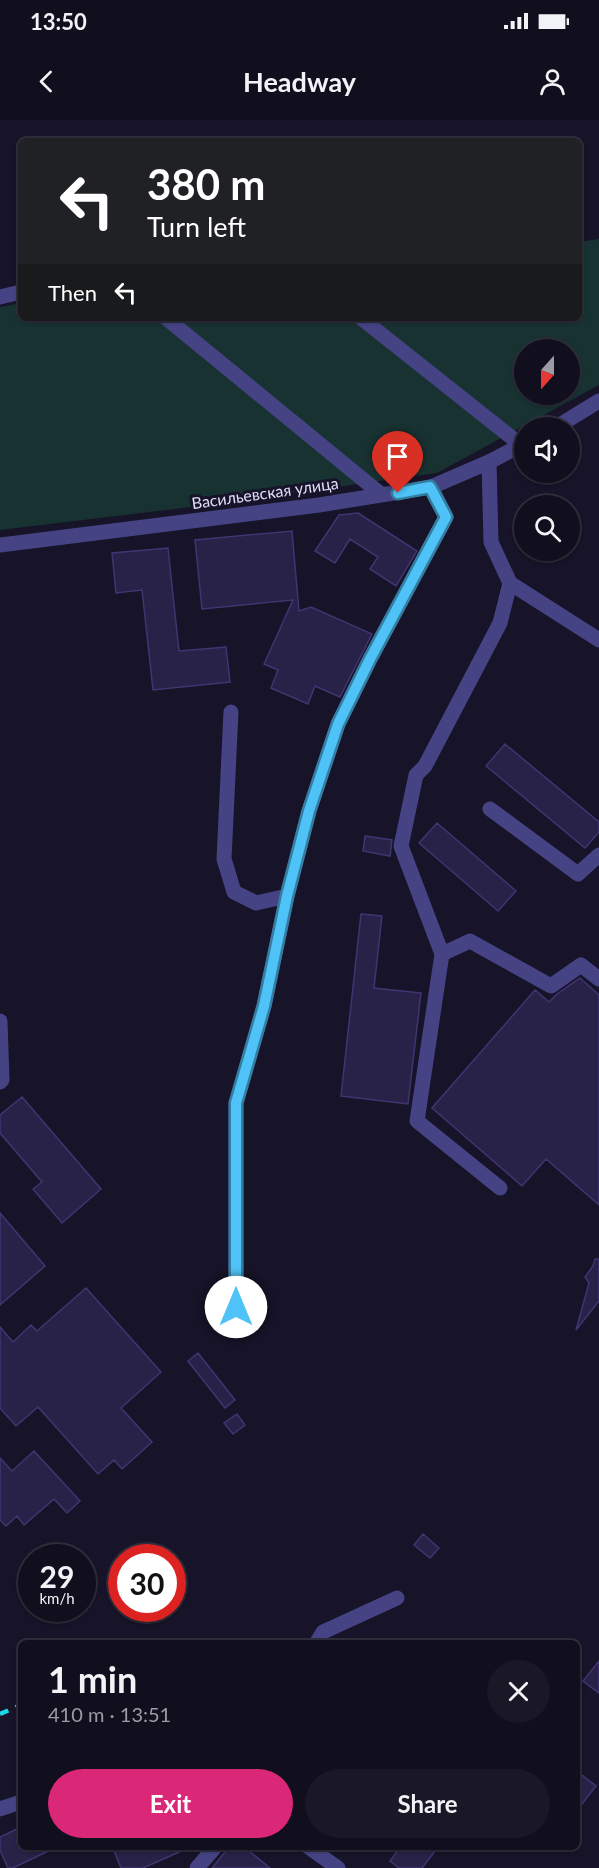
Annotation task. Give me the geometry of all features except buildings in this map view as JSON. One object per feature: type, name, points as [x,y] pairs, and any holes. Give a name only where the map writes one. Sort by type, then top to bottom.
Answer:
[{"type":"street","points":[[0,297],[18,293]]},
{"type":"street","points":[[170,321],[382,495]]},
{"type":"street","points":[[365,321],[514,437]]},
{"type":"street","points":[[573,417],[599,401]]},
{"type":"street","name":"Васильевская улица","points":[[0,545],[430,487],[514,449]]},
{"type":"street","points":[[489,462],[491,542],[510,583],[599,640]]},
{"type":"street","points":[[236,1307],[236,1103],[264,1006],[287,896],[309,811],[338,724],[446,517],[430,487]]},
{"type":"street","points":[[500,1188],[417,1121],[442,954],[401,846],[416,775],[425,766],[500,623],[510,583]]},
{"type":"street","points":[[231,712],[224,859],[234,892],[256,903],[287,896]]},
{"type":"street","points":[[490,809],[578,874],[599,855]]},
{"type":"street","points":[[442,954],[470,941],[550,986],[582,964],[599,979]]},
{"type":"street","points":[[0,1021],[2,1080],[0,1082]]},
{"type":"street","points":[[319,1640],[324,1632],[397,1598]]},
{"type":"street","points":[[0,1809],[18,1803]]},
{"type":"street","points":[[197,1868],[213,1850]]},
{"type":"street","points":[[313,1850],[338,1868]]},
{"type":"green space","points":[[599,239],[599,385],[580,395],[580,339],[514,339],[514,405],[562,405],[540,417],[514,417],[514,431],[437,473],[208,505],[0,530],[0,307],[18,304],[18,321],[582,321],[582,242]]},
{"type":"railway","points":[[0,1714],[18,1706]]},
{"type":"route","points":[[236,1307],[236,1103],[264,1006],[287,896],[309,811],[338,724],[446,517],[430,487],[398,493]]}]
